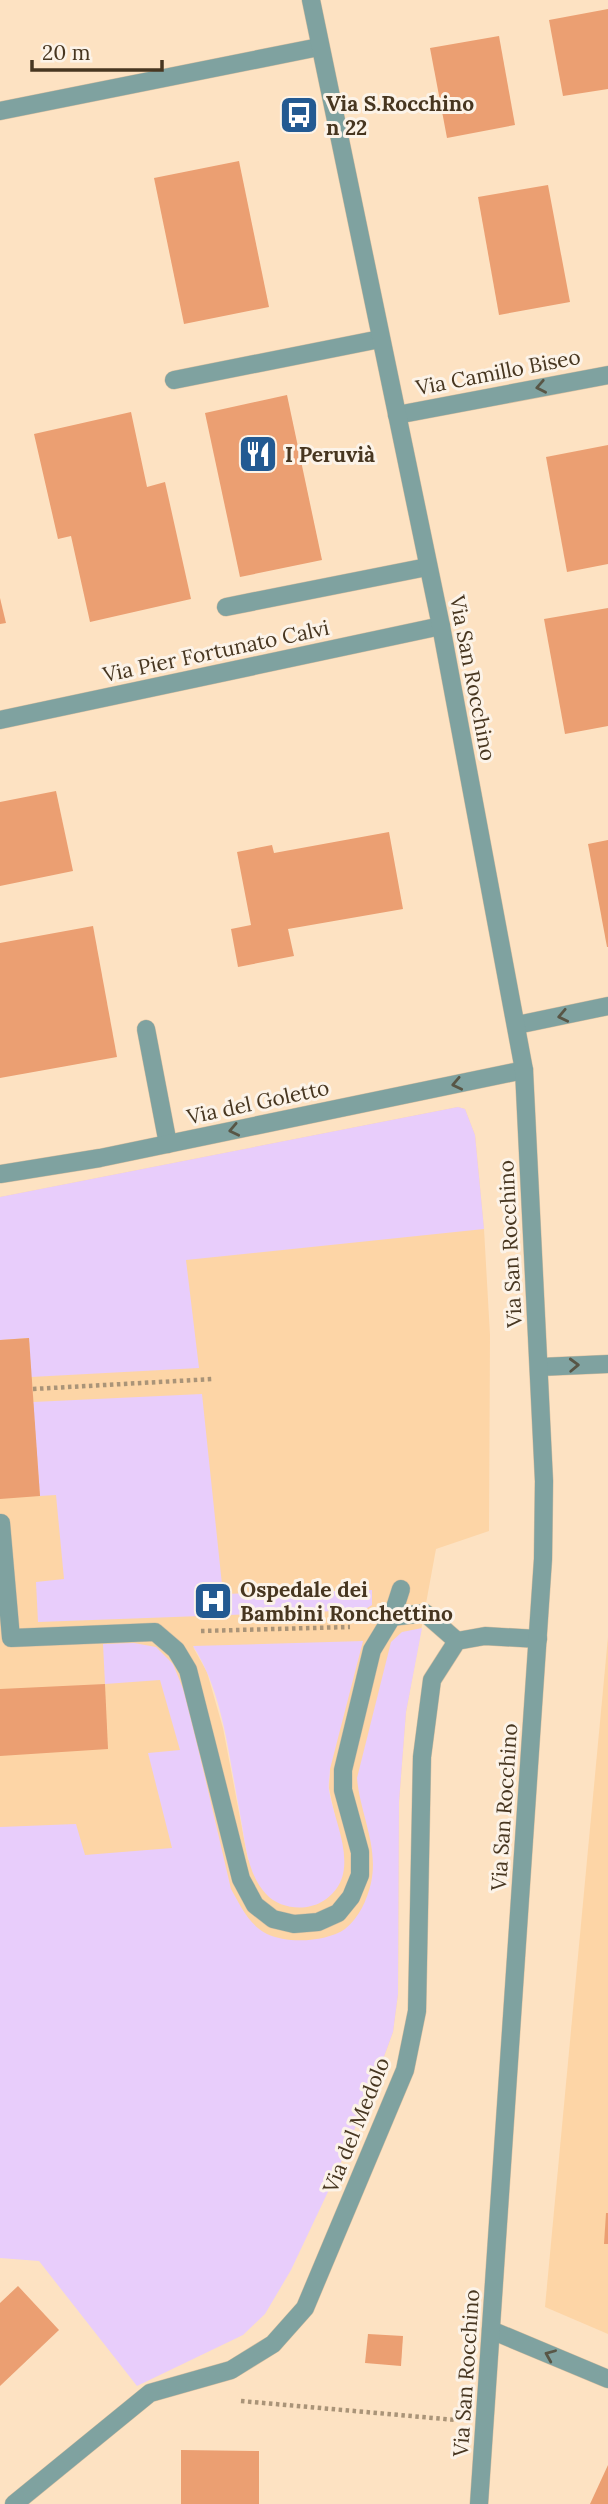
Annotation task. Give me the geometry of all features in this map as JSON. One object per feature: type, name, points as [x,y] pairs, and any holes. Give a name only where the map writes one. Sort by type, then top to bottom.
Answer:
[{"type":"street","name":"Via San Rocchino","points":[[311,0],[440,626],[524,1070],[540,1367],[544,1481],[543,1559],[479,2504]]},
{"type":"street","points":[[0,111],[319,47]]},
{"type":"street","points":[[174,380],[380,339]]},
{"type":"street","name":"Via Camillo Biseo","points":[[397,415],[608,375]]},
{"type":"street","points":[[226,607],[427,567]]},
{"type":"street","name":"Via Pier Fortunato Calvi","points":[[0,720],[440,626]]},
{"type":"street","points":[[517,1026],[608,1006]]},
{"type":"street","points":[[146,1029],[168,1144]]},
{"type":"street","name":"Via del Goletto","points":[[0,1174],[100,1158],[524,1070]]},
{"type":"street","points":[[540,1367],[608,1364]]},
{"type":"street","points":[[1,1523],[11,1638],[155,1632],[176,1650],[188,1670],[241,1879],[256,1905],[273,1919],[294,1924],[318,1922],[338,1913],[351,1897],[359,1875],[359,1852],[343,1790],[343,1770],[372,1650],[392,1617],[401,1589]]},
{"type":"street","points":[[392,1617],[425,1614],[457,1640],[485,1636],[538,1639]]},
{"type":"street","name":"Via del Medolo","points":[[14,2504],[150,2393],[231,2370],[273,2344],[305,2308],[405,2070],[417,2011],[422,1757],[432,1680],[457,1640]]},
{"type":"street","points":[[491,2330],[608,2379]]},
{"type":"path","points":[[33,1390],[213,1379]]},
{"type":"path","points":[[155,1632],[362,1626],[392,1617]]},
{"type":"path","points":[[230,2400],[486,2423]]},
{"type":"shaded area","name":"Ospedale dei Bambini Ronchettino","points":[[458,1107],[465,1109],[475,1135],[484,1229],[490,1335],[489,1531],[436,1549],[406,1712],[399,1802],[398,1994],[393,2032],[382,2062],[0,2077],[0,1197]],"holes":[[[193,1647],[330,1769],[329,1788],[344,1860],[248,1860],[223,1728],[207,1672]]]},
{"type":"shaded area","points":[[458,1107],[465,1109],[475,1135],[484,1229],[186,1260],[199,1368],[31,1377],[29,1338],[0,1340],[0,1197]]},
{"type":"shaded area","points":[[202,1394],[223,1594],[372,1590],[372,1605],[364,1610],[38,1622],[36,1582],[64,1579],[56,1495],[40,1496],[33,1402]]},
{"type":"shaded area","points":[[422,1628],[406,1712],[399,1802],[398,1994],[393,2032],[382,2062],[335,2177],[291,2270],[265,2314],[243,2335],[137,2386],[39,2261],[0,2258],[0,1827],[76,1824],[85,1855],[172,1848],[148,1753],[180,1750],[160,1680],[105,1684],[103,1644],[134,1643],[156,1647],[173,1664],[186,1696],[231,1889],[242,1908],[255,1925],[276,1937],[307,1940],[337,1933],[350,1925],[358,1914],[371,1883],[373,1856],[357,1778],[391,1642],[402,1632]]},
{"type":"shaded area","points":[[608,1637],[608,2334],[545,2307]]},
{"type":"shaded area","points":[[363,1641],[330,1769],[329,1790],[344,1853],[343,1874],[336,1890],[322,1902],[305,1907],[287,1906],[266,1894],[251,1867],[219,1706],[193,1646]]},
{"type":"building","points":[[608,9],[608,89],[563,96],[549,20]]},
{"type":"building","points":[[499,36],[515,125],[447,138],[430,48]]},
{"type":"building","points":[[239,161],[269,307],[184,324],[154,178]]},
{"type":"building","points":[[548,185],[570,302],[499,315],[478,197]]},
{"type":"building","points":[[287,395],[322,560],[240,577],[205,413]]},
{"type":"building","points":[[131,412],[147,487],[165,482],[191,599],[90,622],[71,536],[58,539],[34,434]]},
{"type":"building","points":[[608,445],[608,564],[567,572],[546,457]]},
{"type":"building","points":[[0,598],[6,623],[0,624]]},
{"type":"building","points":[[608,608],[608,726],[565,734],[544,619]]},
{"type":"building","points":[[56,791],[73,871],[0,886],[0,802]]},
{"type":"building","points":[[389,832],[403,909],[288,929],[294,956],[238,967],[231,929],[251,925],[237,852],[272,845],[274,853]]},
{"type":"building","points":[[608,840],[608,947],[607,947],[588,844]]},
{"type":"building","points":[[93,926],[117,1057],[0,1078],[0,943]]},
{"type":"building","points":[[29,1338],[40,1496],[0,1499],[0,1340]]},
{"type":"building","points":[[105,1684],[108,1749],[0,1756],[0,1689]]},
{"type":"building","points":[[606,2213],[608,2244],[604,2244]]},
{"type":"building","points":[[18,2286],[59,2330],[0,2386],[0,2303]]},
{"type":"building","points":[[368,2334],[403,2336],[401,2366],[365,2363]]},
{"type":"building","points":[[181,2450],[259,2451],[259,2504],[181,2504]]},
{"type":"building","points":[[608,2465],[608,2504],[590,2504]]},
{"type":"place","name":"Via S.Rocchino n 22","points":[[299,115]]},
{"type":"place","name":"I Peruvià","points":[[258,454]]},
{"type":"place","name":"Ospedale dei Bambini Ronchettino","points":[[213,1601]]}]
